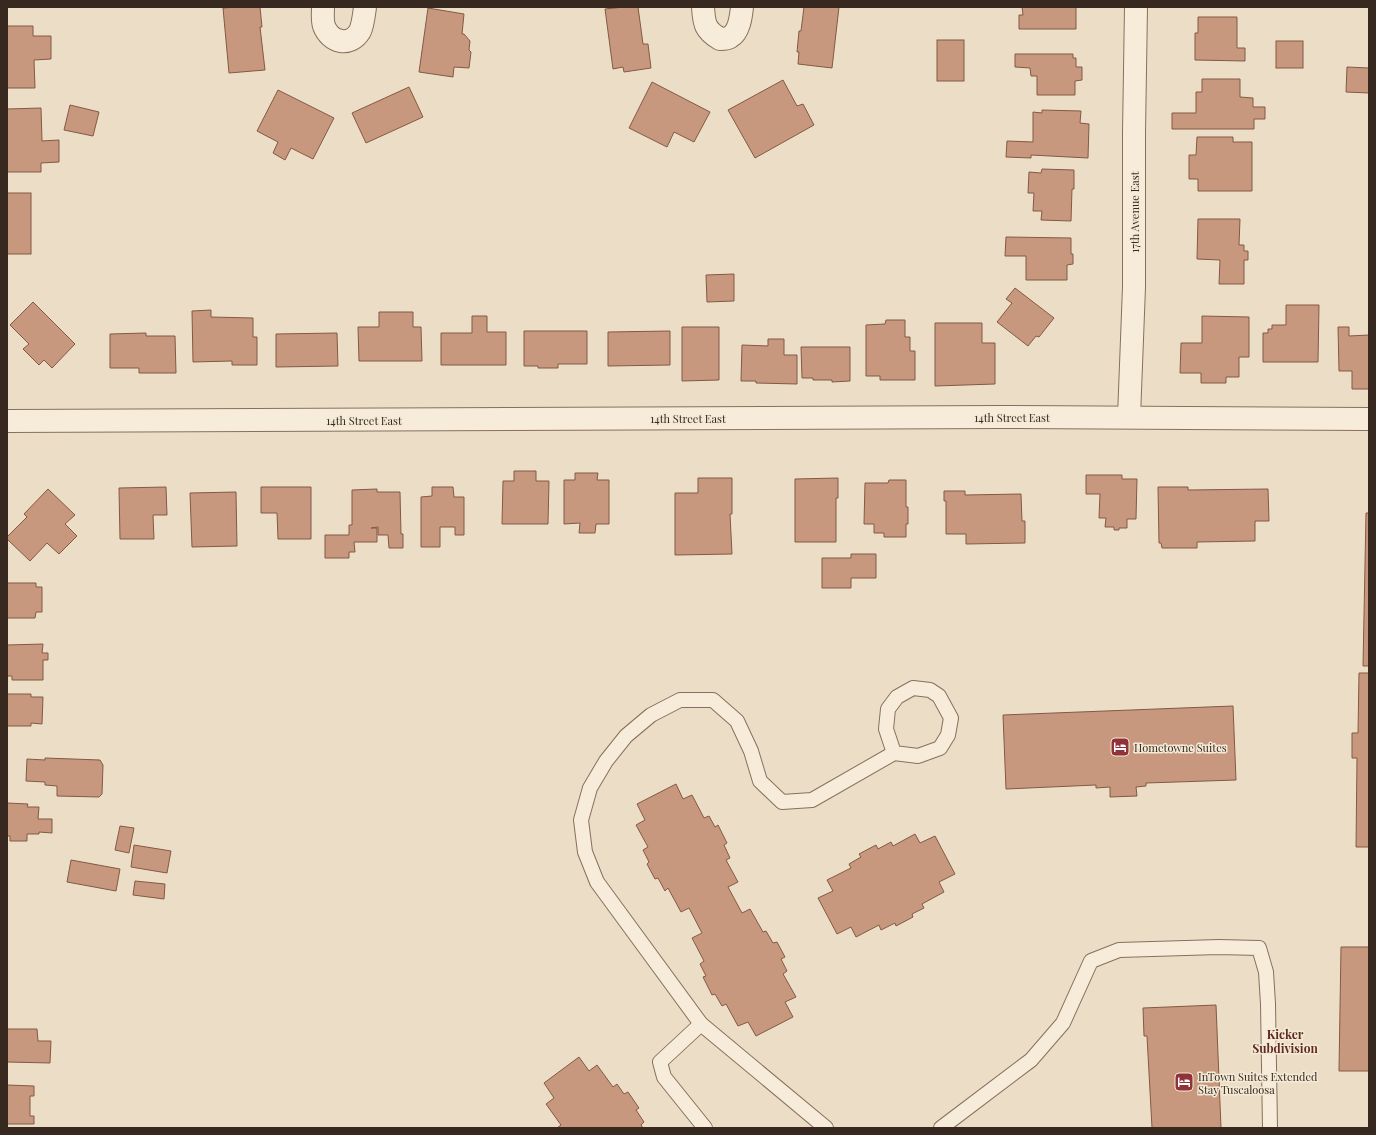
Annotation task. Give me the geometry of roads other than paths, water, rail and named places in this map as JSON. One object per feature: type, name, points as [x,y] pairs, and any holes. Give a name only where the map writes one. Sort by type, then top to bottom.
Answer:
[{"type":"street","points":[[323,7],[324,25],[328,34],[334,39],[344,42],[355,38],[361,30],[365,7]]},
{"type":"street","points":[[703,7],[703,20],[707,30],[720,39],[729,38],[734,34],[742,15],[742,7]]},
{"type":"street","name":"17th Avenue East","points":[[1129,417],[1134,288],[1136,7]]},
{"type":"street","name":"14th Street East","points":[[7,421],[1000,417],[1369,419]]},
{"type":"lane","points":[[826,1128],[701,1024],[596,882],[585,852],[581,820],[590,788],[606,761],[626,736],[651,715],[680,700],[713,700],[738,721],[751,750],[760,781],[782,802],[812,800],[894,754],[918,756],[940,748],[948,735],[951,718],[939,696],[930,690],[914,688],[897,697],[888,709],[886,729],[894,754]]},
{"type":"lane","points":[[945,1126],[1031,1060],[1063,1023],[1091,961],[1119,950],[1225,947],[1259,948],[1266,972],[1270,1128]]},
{"type":"lane","points":[[701,1024],[660,1062],[664,1077],[705,1128]]},
{"type":"place","name":"Hometowne Suites","points":[[1120,747]]},
{"type":"place","name":"InTown Suites Extended Stay Tuscaloosa","points":[[1184,1082]]},
{"type":"district","name":"Kicker Subdivision","points":[[1285,1041]]}]
